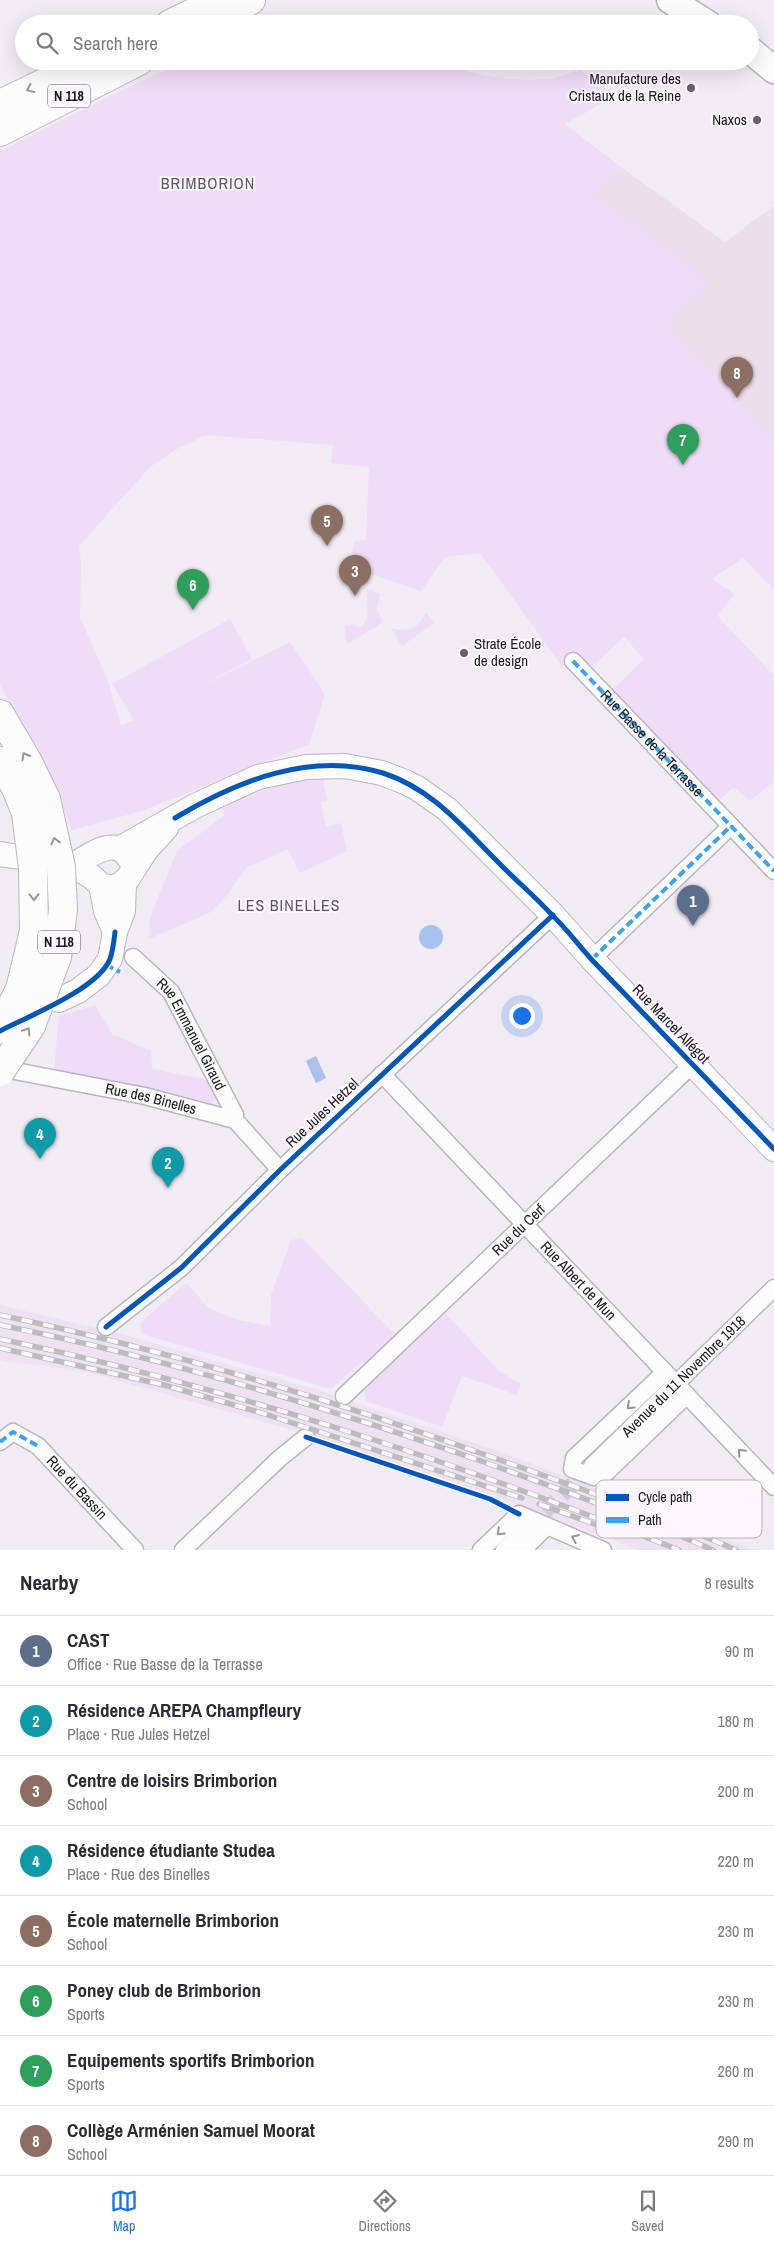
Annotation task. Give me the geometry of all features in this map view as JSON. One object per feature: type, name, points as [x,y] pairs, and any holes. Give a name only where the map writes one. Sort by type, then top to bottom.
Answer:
[{"type":"highway","points":[[180,15],[195,0]]},
{"type":"highway","points":[[190,15],[216,0]]},
{"type":"highway","points":[[228,15],[251,0]]},
{"type":"highway","name":"N 118","points":[[0,104],[71,70]]},
{"type":"highway","name":"N 118","points":[[0,132],[121,70]]},
{"type":"highway","name":"N 118","points":[[0,714],[28,762],[36,806],[61,867],[63,910],[57,957],[31,1026],[0,1070]]},
{"type":"highway","name":"N 118","points":[[0,760],[16,788],[36,806]]},
{"type":"highway","name":"N 118","points":[[0,1030],[20,989],[34,931],[33,868],[36,806]]},
{"type":"main road","points":[[670,0],[694,15]]},
{"type":"main road","points":[[759,55],[774,70]]},
{"type":"main road","name":"Rue Marcel Allégot","points":[[97,881],[73,865],[136,837],[225,791],[268,775],[306,767],[345,766],[382,773],[418,788],[447,809],[553,915],[592,959],[774,1149]]},
{"type":"main road","points":[[97,881],[110,888],[127,877],[146,850],[175,818]]},
{"type":"main road","points":[[59,1000],[78,991],[98,975],[110,959],[115,932],[123,911],[130,861],[108,850]]},
{"type":"main road","points":[[97,881],[115,932]]},
{"type":"street","name":"Rue Basse de la Terrasse","points":[[573,661],[774,871]]},
{"type":"street","points":[[592,959],[731,826]]},
{"type":"street","name":"Rue Jules Hetzel","points":[[106,1327],[181,1268],[280,1170],[553,915]]},
{"type":"street","name":"Rue Emmanuel Giraud","points":[[133,957],[171,992],[235,1115],[235,1120]]},
{"type":"street","name":"Rue du Cerf","points":[[344,1396],[693,1064]]},
{"type":"street","name":"Rue des Binelles","points":[[0,1070],[145,1096],[235,1120]]},
{"type":"street","name":"Rue Albert de Mun","points":[[382,1074],[774,1487]]},
{"type":"street","points":[[235,1120],[280,1170]]},
{"type":"street","name":"Avenue du 11 Novembre 1918","points":[[592,1466],[774,1288]]},
{"type":"street","points":[[676,1384],[606,1473],[594,1477],[572,1469],[574,1458],[676,1384]]},
{"type":"street","name":"Rue du Bassin","points":[[0,1442],[13,1432],[38,1446],[135,1550]]},
{"type":"street","points":[[183,1550],[280,1458],[306,1437]]},
{"type":"street","points":[[504,1550],[523,1521]]},
{"type":"street","points":[[481,1550],[523,1521],[547,1526],[603,1550]]},
{"type":"street","points":[[523,1550],[547,1526]]},
{"type":"shaded area","points":[[164,70],[464,70],[507,79],[534,80],[551,78],[581,70],[615,96],[565,124],[622,168],[592,193],[693,268],[708,285],[667,323],[774,439],[774,590],[743,558],[712,579],[734,594],[718,616],[774,676],[774,781],[750,801],[734,787],[719,800],[613,689],[644,659],[624,637],[585,673],[572,658],[562,666],[480,553],[445,557],[421,591],[371,574],[373,563],[351,562],[354,542],[366,540],[369,467],[331,463],[333,445],[206,435],[177,449],[150,467],[79,546],[81,563],[80,617],[108,681],[121,726],[134,720],[112,684],[230,619],[252,659],[196,689],[290,642],[325,694],[309,744],[142,811],[72,830],[51,776],[0,685],[0,151]]},
{"type":"shaded area","points":[[622,168],[725,242],[774,206],[774,476],[626,320],[592,193]]},
{"type":"shaded area","points":[[369,589],[380,594],[377,610],[383,622],[347,644],[344,625],[354,624],[358,628],[363,625],[367,615]]},
{"type":"shaded area","points":[[426,612],[434,623],[402,646],[391,628],[402,630],[412,628],[420,622]]},
{"type":"shaded area","points":[[323,779],[327,800],[321,802],[326,827],[341,823],[347,851],[300,873],[288,849],[246,868],[227,895],[211,912],[149,939],[150,917],[177,851],[225,815],[221,806],[270,786],[296,781]]},
{"type":"shaded area","points":[[95,1005],[112,1034],[151,1051],[152,1069],[215,1081],[220,1092],[212,1104],[159,1089],[54,1070],[59,1016]]},
{"type":"shaded area","points":[[302,1238],[396,1335],[366,1365],[362,1361],[331,1389],[142,1334],[140,1323],[186,1283],[209,1308],[234,1319],[270,1326],[271,1295],[291,1240]]},
{"type":"shaded area","points":[[0,1305],[125,1335],[321,1391],[507,1454],[596,1488],[596,1534],[505,1500],[307,1434],[87,1372],[0,1360]]},
{"type":"shaded area","points":[[445,1313],[499,1371],[521,1384],[517,1395],[462,1376],[442,1427],[366,1401],[364,1390]]},
{"type":"shaded area","points":[[607,1538],[724,1538],[755,1550],[639,1550]]},
{"type":"water","points":[[431,925],[439,929],[443,937],[439,945],[431,949],[423,945],[419,937],[423,929]]},
{"type":"water","points":[[316,1056],[326,1078],[316,1083],[306,1061]]},
{"type":"tunnel","points":[[527,1528],[592,1466]]},
{"type":"railway","points":[[0,1315],[64,1329],[253,1379],[439,1438],[596,1495]]},
{"type":"railway","points":[[0,1325],[61,1338],[244,1385],[484,1462],[596,1503]]},
{"type":"railway","points":[[0,1339],[173,1380],[259,1404],[428,1458],[596,1518]]},
{"type":"railway","points":[[0,1348],[164,1385],[262,1413],[522,1498]]},
{"type":"railway","points":[[539,1504],[596,1525]]},
{"type":"railway","points":[[648,1538],[679,1550]]},
{"type":"railway","points":[[684,1538],[713,1550]]},
{"type":"railway","points":[[707,1538],[736,1550]]},
{"type":"marked path","points":[[573,661],[774,871]]},
{"type":"marked path","points":[[592,959],[731,826]]},
{"type":"marked path","points":[[106,965],[120,972]]},
{"type":"marked path","points":[[0,1442],[13,1432],[38,1446]]},
{"type":"cycle path","points":[[175,818],[223,792],[275,773],[301,768],[328,766],[356,767],[383,773],[401,780],[417,789],[445,810],[539,901],[593,961],[774,1149]]},
{"type":"cycle path","points":[[106,1327],[181,1268],[280,1170],[553,915]]},
{"type":"cycle path","points":[[0,1031],[61,1001],[92,981],[103,970],[110,959],[115,932]]},
{"type":"cycle path","points":[[306,1437],[490,1499],[519,1514]]},
{"type":"place","name":"Manufacture des Cristaux de la Reine","points":[[691,88]]},
{"type":"place","name":"Naxos","points":[[757,120]]},
{"type":"place","name":"Collège Arménien Samuel Moorat","points":[[737,398]]},
{"type":"place","name":"Equipements sportifs Brimborion","points":[[683,465]]},
{"type":"place","name":"École maternelle Brimborion","points":[[327,546]]},
{"type":"place","name":"Centre de loisirs Brimborion","points":[[355,596]]},
{"type":"place","name":"Poney club de Brimborion","points":[[193,610]]},
{"type":"place","name":"Strate École de design","points":[[464,653]]},
{"type":"place","name":"CAST","points":[[693,926]]},
{"type":"place","name":"Résidence étudiante Studea","points":[[40,1159]]},
{"type":"place","name":"Résidence AREPA Champfleury","points":[[168,1188]]},
{"type":"district","name":"BRIMBORION","points":[[208,183]]},
{"type":"district","name":"LES BINELLES","points":[[289,905]]}]
